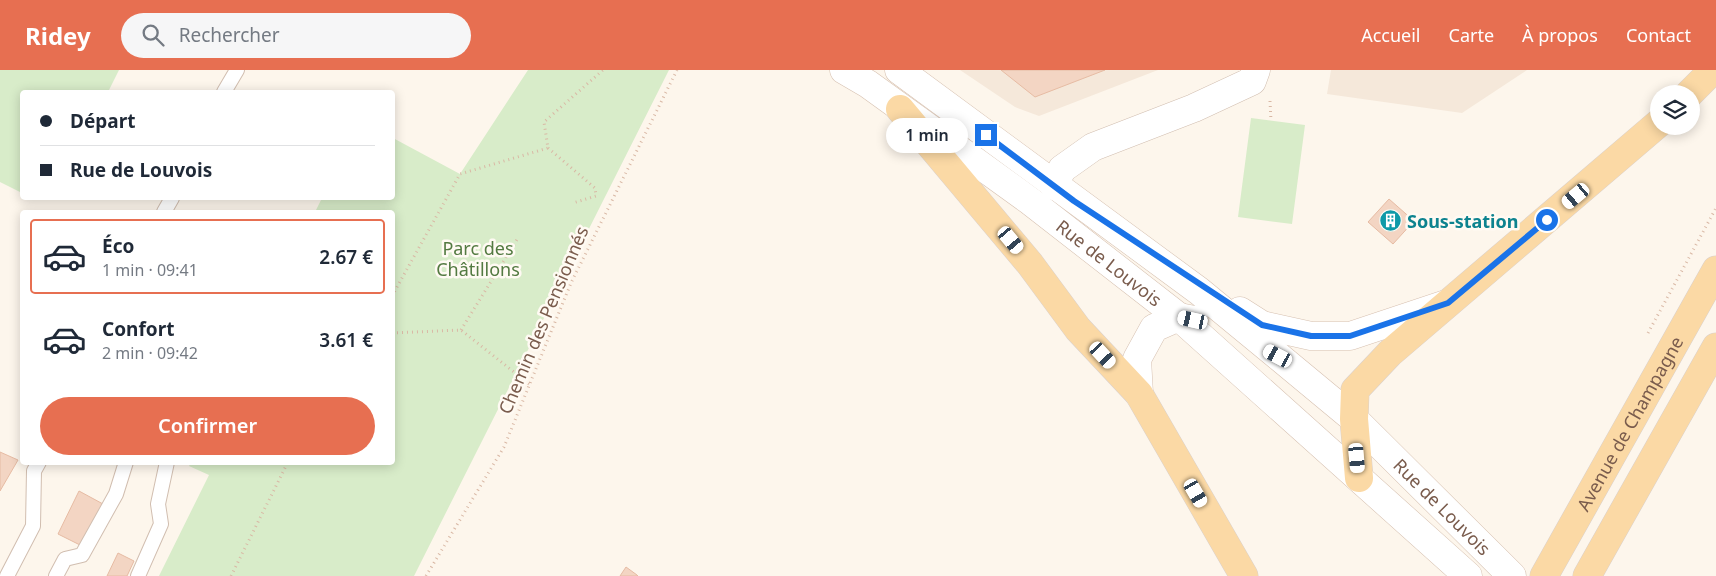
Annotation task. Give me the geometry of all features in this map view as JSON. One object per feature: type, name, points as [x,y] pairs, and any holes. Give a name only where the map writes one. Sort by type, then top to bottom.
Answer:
[{"type":"main road","points":[[1698,85],[1713,70]]},
{"type":"main road","points":[[900,109],[1030,264],[1078,329],[1139,394],[1244,576]]},
{"type":"main road","points":[[1359,478],[1354,419],[1355,390],[1390,353],[1650,131]]},
{"type":"main road","name":"Avenue de Champagne","points":[[1544,576],[1716,270]]},
{"type":"main road","points":[[1587,576],[1716,347]]},
{"type":"street","name":"Rue de Louvois","points":[[844,70],[868,84],[900,109],[1030,201],[1179,317],[1467,575]]},
{"type":"street","name":"Rue de Louvois","points":[[898,70],[1064,194],[1199,291],[1278,356],[1354,419],[1512,576]]},
{"type":"street","points":[[1256,70],[1252,81],[1194,108],[1093,146],[1062,168],[1064,194],[1262,325],[1311,336],[1350,336],[1448,303]]},
{"type":"street","points":[[1139,394],[1137,359],[1154,328],[1179,317],[1221,326],[1278,356]]},
{"type":"lane","points":[[225,90],[237,70]]},
{"type":"lane","points":[[7,576],[32,526],[34,471],[38,465]]},
{"type":"lane","points":[[56,576],[65,559],[82,555],[116,494],[125,465]]},
{"type":"lane","points":[[138,576],[161,524],[158,504],[165,465]]},
{"type":"path","points":[[573,204],[596,196],[595,188],[548,148],[544,122],[603,70]]},
{"type":"path","name":"Chemin des Pensionnés","points":[[426,576],[504,447],[571,283],[677,70]]},
{"type":"path","points":[[395,291],[460,174],[548,148]]},
{"type":"path","points":[[461,330],[518,238]]},
{"type":"path","points":[[395,333],[461,330],[529,384]]},
{"type":"path","points":[[231,576],[286,465]]},
{"type":"shaded area","points":[[960,70],[1158,70],[1039,116],[1015,107]]},
{"type":"shaded area","points":[[1331,70],[1527,70],[1462,113],[1327,94]]},
{"type":"green space","points":[[0,70],[119,70],[109,90],[20,90],[20,192],[0,182]]},
{"type":"green space","name":"Parc des Châtillons","points":[[528,70],[669,70],[414,576],[159,576],[209,475],[190,465],[395,465],[395,210],[316,210],[321,200],[395,200],[395,139],[460,174]]},
{"type":"green space","points":[[1251,118],[1305,125],[1292,224],[1238,217]]},
{"type":"building","points":[[1001,70],[1105,70],[1035,97]]},
{"type":"building","name":"Sous-station","points":[[1389,199],[1414,221],[1393,244],[1368,222]]},
{"type":"building","points":[[0,452],[18,460],[0,491]]},
{"type":"building","points":[[79,491],[103,504],[82,546],[58,534]]},
{"type":"building","points":[[118,553],[134,561],[127,576],[107,576]]},
{"type":"building","points":[[626,567],[637,575],[638,576],[620,576]]},
{"type":"place","name":"Sous-station","points":[[1391,221]]},
{"type":"route","points":[[986,135],[1074,201],[1262,325],[1311,336],[1350,336],[1386,326],[1448,303],[1547,220]]}]
